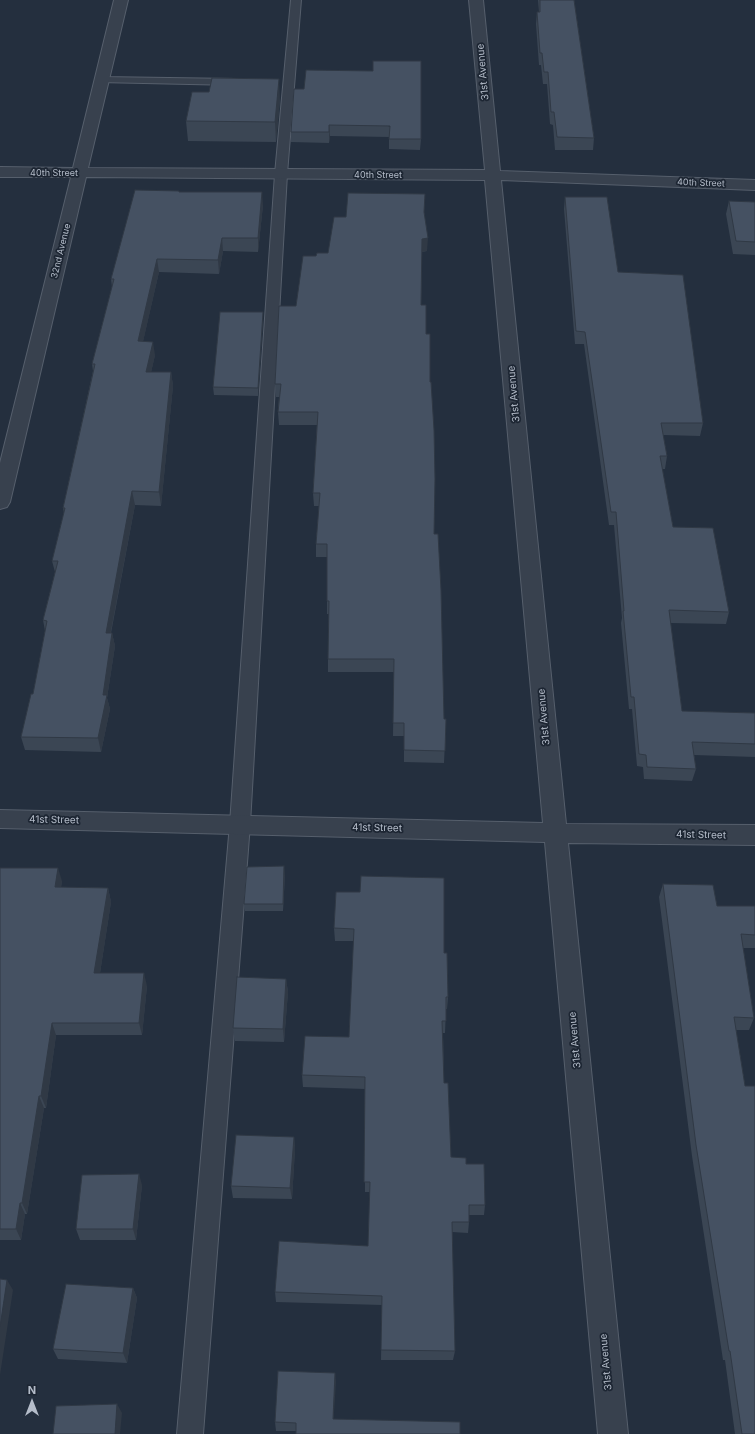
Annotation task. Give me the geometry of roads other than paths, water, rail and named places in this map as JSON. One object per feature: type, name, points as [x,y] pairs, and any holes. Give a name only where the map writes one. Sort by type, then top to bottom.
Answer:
[{"type":"street","name":"32nd Avenue","points":[[0,502],[122,0]]},
{"type":"street","name":"31st Avenue","points":[[476,0],[613,1434]]},
{"type":"street","name":"40th Street","points":[[0,172],[493,175],[755,185]]},
{"type":"street","name":"41st Street","points":[[0,819],[555,833],[755,835]]},
{"type":"lane","points":[[190,1434],[240,824],[281,174],[281,83],[296,0]]},
{"type":"lane","points":[[102,80],[250,83]]}]
